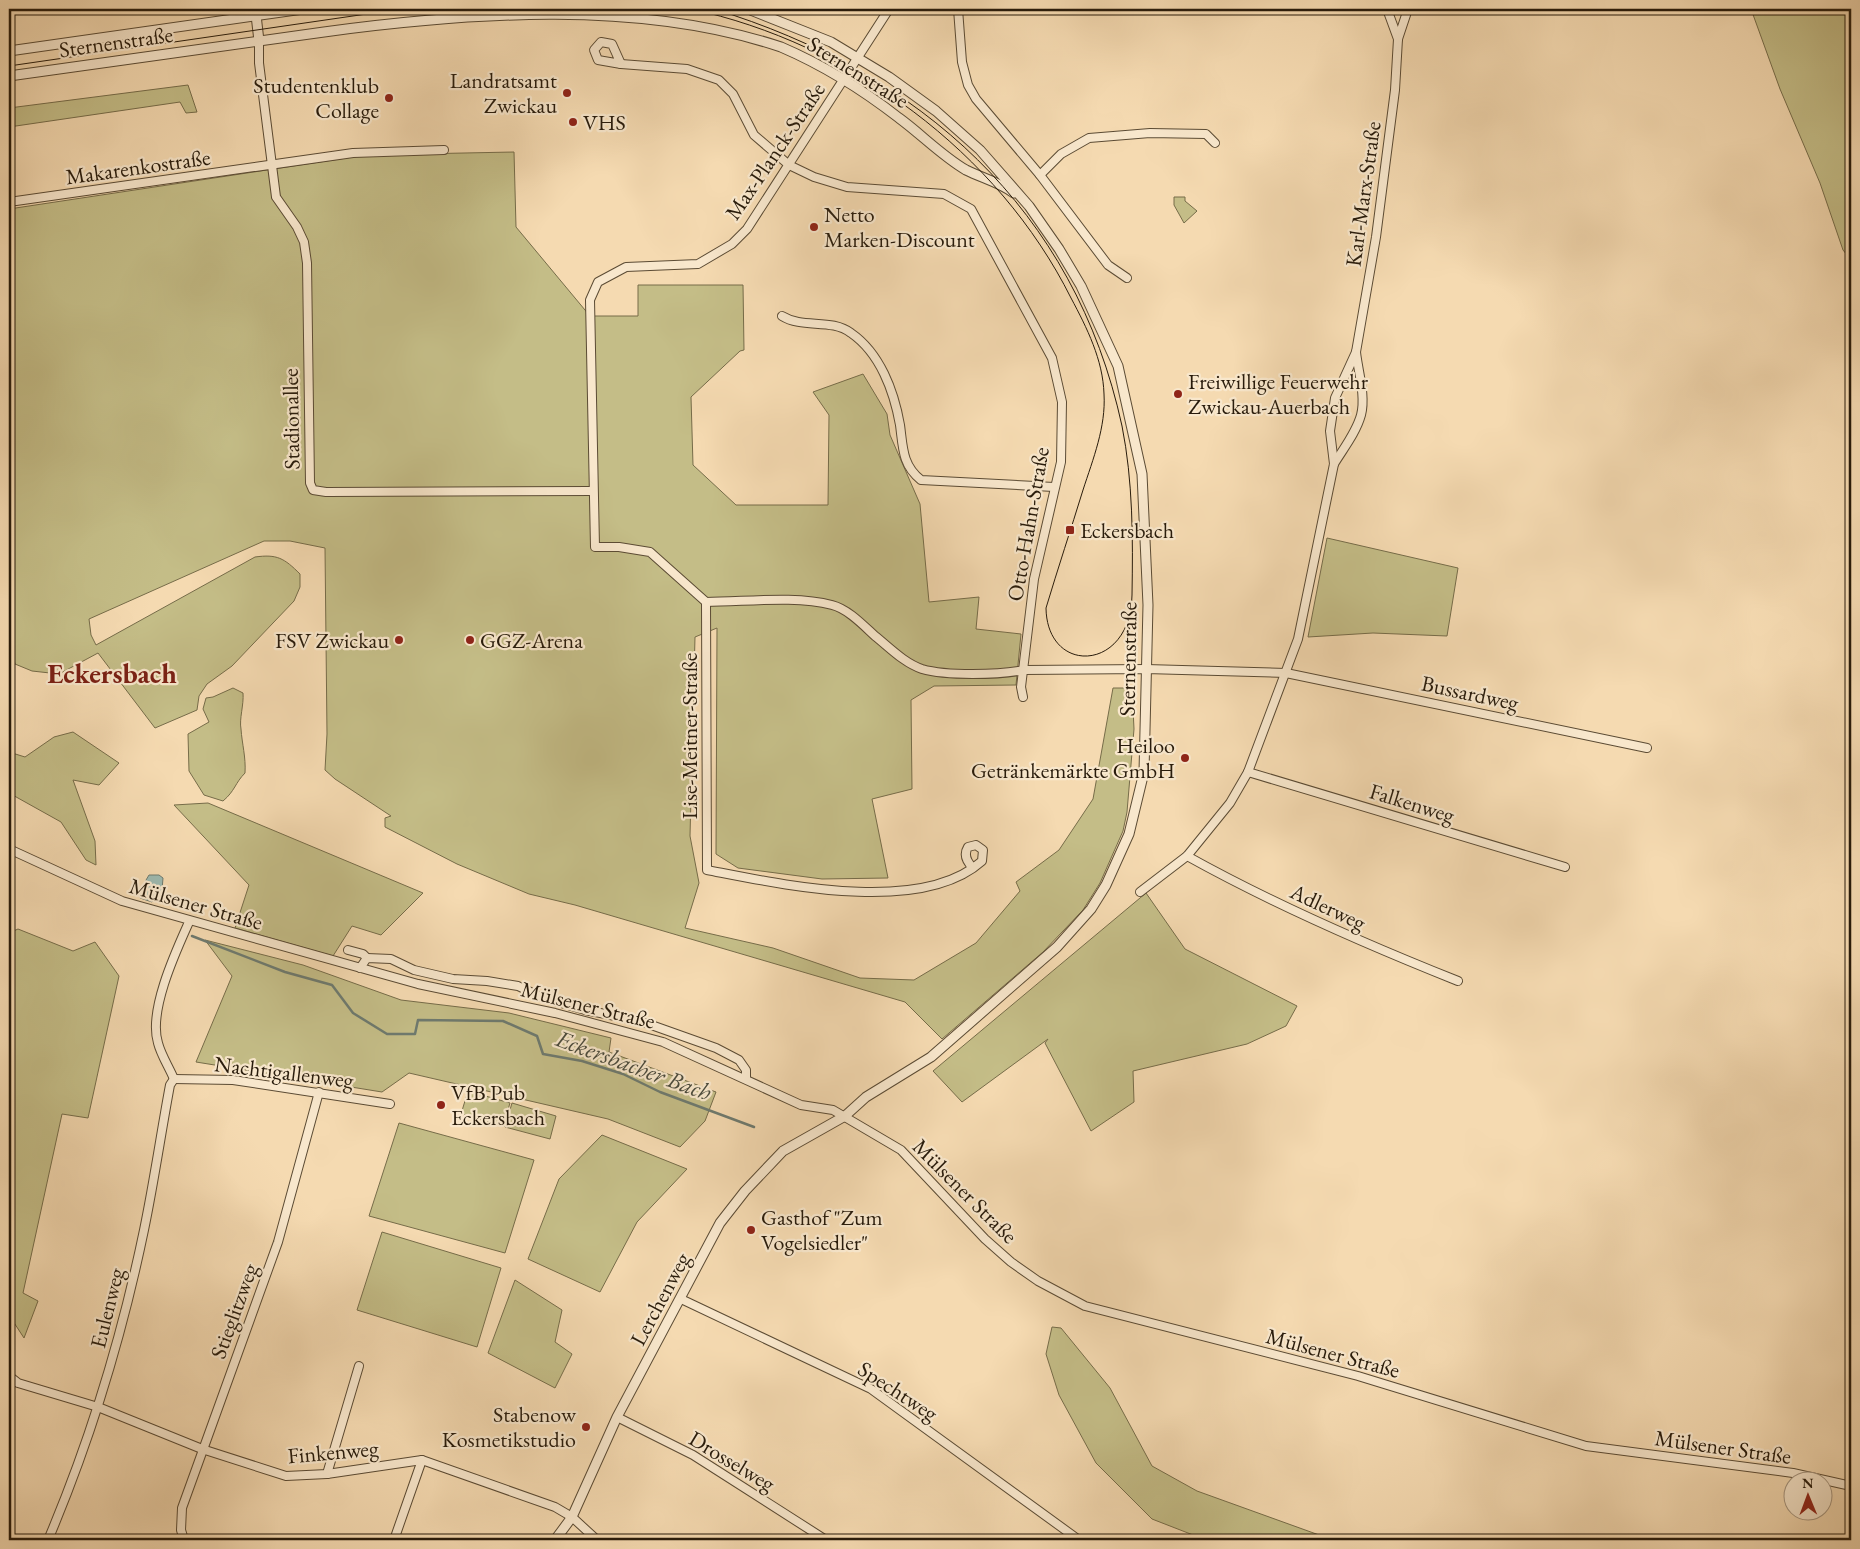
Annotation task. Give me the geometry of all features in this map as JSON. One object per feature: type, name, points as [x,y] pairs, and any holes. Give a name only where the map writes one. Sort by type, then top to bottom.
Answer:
[{"type":"street","name":"Sternenstraße","points":[[9,51],[257,12],[303,9]]},
{"type":"street","name":"Sternenstraße","points":[[748,9],[831,42],[858,57],[936,111],[980,150],[1029,206],[1059,249],[1081,286],[1118,366],[1142,474],[1147,563],[1144,772],[1129,834],[1106,885],[1091,908],[1057,947],[931,1057],[866,1097],[845,1116]]},
{"type":"street","name":"Max-Planck-Straße","points":[[706,602],[650,552],[619,547],[595,547],[590,300],[598,282],[626,267],[698,264],[732,244],[747,229],[889,9]]},
{"type":"street","points":[[958,9],[962,62],[968,86],[976,99],[1040,175],[1108,265],[1127,278]]},
{"type":"street","name":"Karl-Marx-Straße","points":[[1387,9],[1398,39]]},
{"type":"street","name":"Karl-Marx-Straße","points":[[1140,892],[1187,856],[1230,803],[1248,772],[1298,638],[1334,464],[1330,431],[1335,398],[1356,352],[1376,237],[1396,90],[1398,39],[1408,9]]},
{"type":"street","name":"Sternenstraße","points":[[9,76],[426,18],[485,13],[547,11],[646,13],[684,19],[744,34],[780,47],[844,80],[898,117],[966,170],[1004,187],[1029,206]]},
{"type":"street","points":[[257,12],[259,63],[271,166]]},
{"type":"street","name":"Otto-Hahn-Straße","points":[[621,64],[687,69],[719,80],[733,94],[754,135],[789,165],[828,183],[847,187],[944,194],[971,209],[1052,358],[1062,402],[1061,462],[1034,579],[1021,687],[1023,697]]},
{"type":"street","points":[[1040,175],[1061,154],[1089,138],[1150,133],[1206,134],[1215,143]]},
{"type":"street","name":"Makarenkostraße","points":[[9,202],[353,153],[444,150]]},
{"type":"street","name":"Stadionallee","points":[[271,166],[276,197],[297,227],[304,242],[306,256],[310,483],[313,490],[326,492],[593,491]]},
{"type":"street","points":[[782,316],[793,323],[836,325],[849,331],[868,346],[882,372],[894,401],[904,459],[910,472],[921,480],[1054,487]]},
{"type":"street","name":"Karl-Marx-Straße","points":[[1334,464],[1350,438],[1361,414],[1361,393],[1356,352]]},
{"type":"street","name":"Bussardweg","points":[[706,602],[801,601],[833,605],[849,614],[904,659],[921,669],[939,672],[1008,673],[1024,670],[1146,668],[1286,673],[1647,748]]},
{"type":"street","name":"Lise-Meitner-Straße","points":[[706,602],[707,870],[786,886],[868,892],[912,889],[938,884],[973,868]]},
{"type":"street","name":"Falkenweg","points":[[1248,772],[1565,867]]},
{"type":"street","name":"Mülsener Straße","points":[[10,852],[122,901],[189,922],[418,984],[555,1013],[663,1042],[800,1105],[833,1110],[845,1116],[861,1129],[901,1150],[985,1238],[1012,1262],[1038,1281],[1085,1306],[1358,1376],[1586,1446],[1793,1473],[1851,1486]]},
{"type":"street","name":"Adlerweg","points":[[1187,856],[1243,887],[1352,939],[1458,981]]},
{"type":"street","points":[[174,1078],[157,1042],[158,1010],[165,979],[189,922]]},
{"type":"street","points":[[348,950],[363,954],[367,958],[391,959],[414,970],[453,979],[487,981],[518,986],[542,997],[585,1010],[640,1022],[716,1048],[739,1060],[746,1070],[746,1079]]},
{"type":"street","points":[[360,968],[367,958]]},
{"type":"street","name":"Nachtigallenweg","points":[[174,1078],[233,1080],[390,1104]]},
{"type":"street","name":"Eulenweg","points":[[48,1540],[63,1506],[98,1407],[120,1330],[144,1230],[170,1085],[174,1078]]},
{"type":"street","name":"Stieglitzweg","points":[[184,1540],[181,1530],[182,1508],[278,1242],[319,1092]]},
{"type":"street","name":"Lerchenweg","points":[[555,1540],[572,1517],[617,1417],[720,1223],[744,1191],[783,1151],[845,1116]]},
{"type":"street","name":"Spechtweg","points":[[681,1299],[871,1389],[1079,1540]]},
{"type":"street","points":[[327,1474],[359,1366]]},
{"type":"street","name":"Finkenweg","points":[[9,1376],[18,1383],[98,1407],[202,1449],[286,1476],[327,1474],[422,1460],[555,1507],[572,1517],[597,1540]]},
{"type":"street","name":"Drosselweg","points":[[617,1417],[693,1455],[826,1540]]},
{"type":"street","points":[[394,1540],[422,1460]]},
{"type":"shaded area","points":[[1751,9],[1851,9],[1851,260],[1843,250],[1820,183],[1780,89]]},
{"type":"shaded area","points":[[188,85],[197,112],[186,113],[180,102],[9,127],[9,108]]},
{"type":"shaded area","points":[[514,152],[516,227],[590,316],[638,316],[638,285],[743,285],[744,350],[740,351],[691,397],[693,465],[736,505],[828,505],[829,415],[813,392],[863,374],[887,414],[890,435],[920,504],[929,602],[979,597],[976,629],[1021,634],[1016,685],[934,686],[911,700],[912,789],[872,799],[888,878],[822,879],[738,868],[716,854],[717,628],[695,637],[690,836],[699,883],[685,928],[773,948],[860,978],[914,980],[976,943],[1020,891],[1016,882],[1059,850],[1093,799],[1113,688],[1132,688],[1134,729],[1127,812],[1123,831],[1100,883],[1083,910],[1043,952],[942,1039],[905,1002],[575,905],[529,894],[457,864],[385,827],[385,818],[391,816],[335,779],[325,770],[327,734],[325,548],[290,541],[264,541],[89,619],[91,635],[96,645],[255,557],[269,556],[280,558],[300,574],[300,587],[294,601],[232,666],[207,684],[199,696],[197,710],[155,728],[98,653],[59,674],[32,671],[15,664],[9,638],[9,209],[366,155]]},
{"type":"shaded area","points":[[1174,197],[1185,197],[1185,201],[1197,211],[1184,223],[1174,205]]},
{"type":"shaded area","points":[[1327,538],[1458,568],[1447,636],[1373,633],[1308,637]]},
{"type":"shaded area","points":[[233,688],[243,693],[241,725],[245,773],[223,801],[204,795],[189,771],[188,734],[209,722],[203,709],[206,698]]},
{"type":"shaded area","points":[[73,732],[119,763],[99,785],[73,780],[95,841],[96,865],[86,860],[61,822],[9,793],[9,752],[25,757],[54,737]]},
{"type":"shaded area","points":[[208,803],[423,893],[381,935],[352,926],[333,956],[235,928],[249,885],[174,805]]},
{"type":"shaded area","points":[[1146,893],[1185,949],[1297,1006],[1286,1026],[1247,1044],[1133,1071],[1134,1102],[1091,1131],[1045,1043],[1048,1039],[962,1102],[933,1071]]},
{"type":"shaded area","points":[[18,929],[73,951],[95,942],[119,976],[88,1118],[62,1114],[23,1293],[38,1301],[24,1338],[9,1315],[9,933]]},
{"type":"shaded area","points":[[205,940],[303,965],[401,1000],[509,1013],[611,1038],[609,1052],[716,1092],[705,1121],[680,1147],[608,1119],[409,1073],[382,1092],[196,1062],[232,976]]},
{"type":"shaded area","points":[[468,1091],[510,1103],[503,1126],[461,1114]]},
{"type":"shaded area","points":[[512,1103],[556,1116],[550,1139],[505,1127]]},
{"type":"shaded area","points":[[399,1123],[534,1160],[505,1253],[369,1216]]},
{"type":"shaded area","points":[[602,1135],[687,1169],[637,1222],[600,1292],[528,1259],[559,1179]]},
{"type":"shaded area","points":[[382,1232],[501,1268],[477,1347],[357,1310]]},
{"type":"shaded area","points":[[515,1280],[562,1310],[555,1342],[572,1354],[555,1388],[488,1353]]},
{"type":"shaded area","points":[[1052,1327],[1061,1328],[1110,1388],[1152,1466],[1197,1491],[1333,1540],[1206,1540],[1152,1519],[1096,1463],[1059,1395],[1046,1354]]},
{"type":"water","points":[[149,875],[159,875],[163,878],[162,890],[152,902],[140,898],[139,892]]},
{"type":"waterway","points":[[1844,9],[1851,21]]},
{"type":"waterway","name":"Eckersbacher Bach","points":[[192,936],[285,972],[332,985],[353,1013],[387,1034],[415,1034],[418,1020],[503,1021],[537,1036],[543,1054],[582,1061],[623,1074],[660,1092],[754,1127]]},
{"type":"tram line","points":[[9,66],[401,9]]},
{"type":"tram line","points":[[691,9],[750,25],[807,48],[862,77],[913,111],[961,151],[1003,196],[1040,245],[1071,298],[1088,333],[1101,369],[1104,394],[1103,419],[1098,443],[1046,608],[1050,630],[1060,645],[1073,654],[1089,656],[1105,651],[1118,639],[1128,620],[1132,595],[1132,531],[1126,447],[1122,426],[1099,348],[1067,278],[1027,215],[978,160],[921,111],[858,70],[789,36],[714,9]]},
{"type":"place","name":"Landratsamt Zwickau","points":[[567,93]]},
{"type":"place","name":"Studentenklub Collage","points":[[389,98]]},
{"type":"place","name":"VHS","points":[[573,122]]},
{"type":"place","name":"Netto Marken-Discount","points":[[814,227]]},
{"type":"place","name":"Freiwillige Feuerwehr Zwickau-Auerbach","points":[[1178,394]]},
{"type":"place","name":"Eckersbach","points":[[1070,530]]},
{"type":"place","name":"FSV Zwickau","points":[[399,640]]},
{"type":"place","name":"GGZ-Arena","points":[[470,640]]},
{"type":"place","name":"Heiloo Getränkemärkte GmbH","points":[[1185,758]]},
{"type":"place","name":"VfB Pub Eckersbach","points":[[441,1105]]},
{"type":"place","name":"Gasthof \"Zum Vogelsiedler\"","points":[[751,1230]]},
{"type":"place","name":"Stabenow Kosmetikstudio","points":[[586,1427]]},
{"type":"district","name":"Eckersbach","points":[[112,673]]}]
